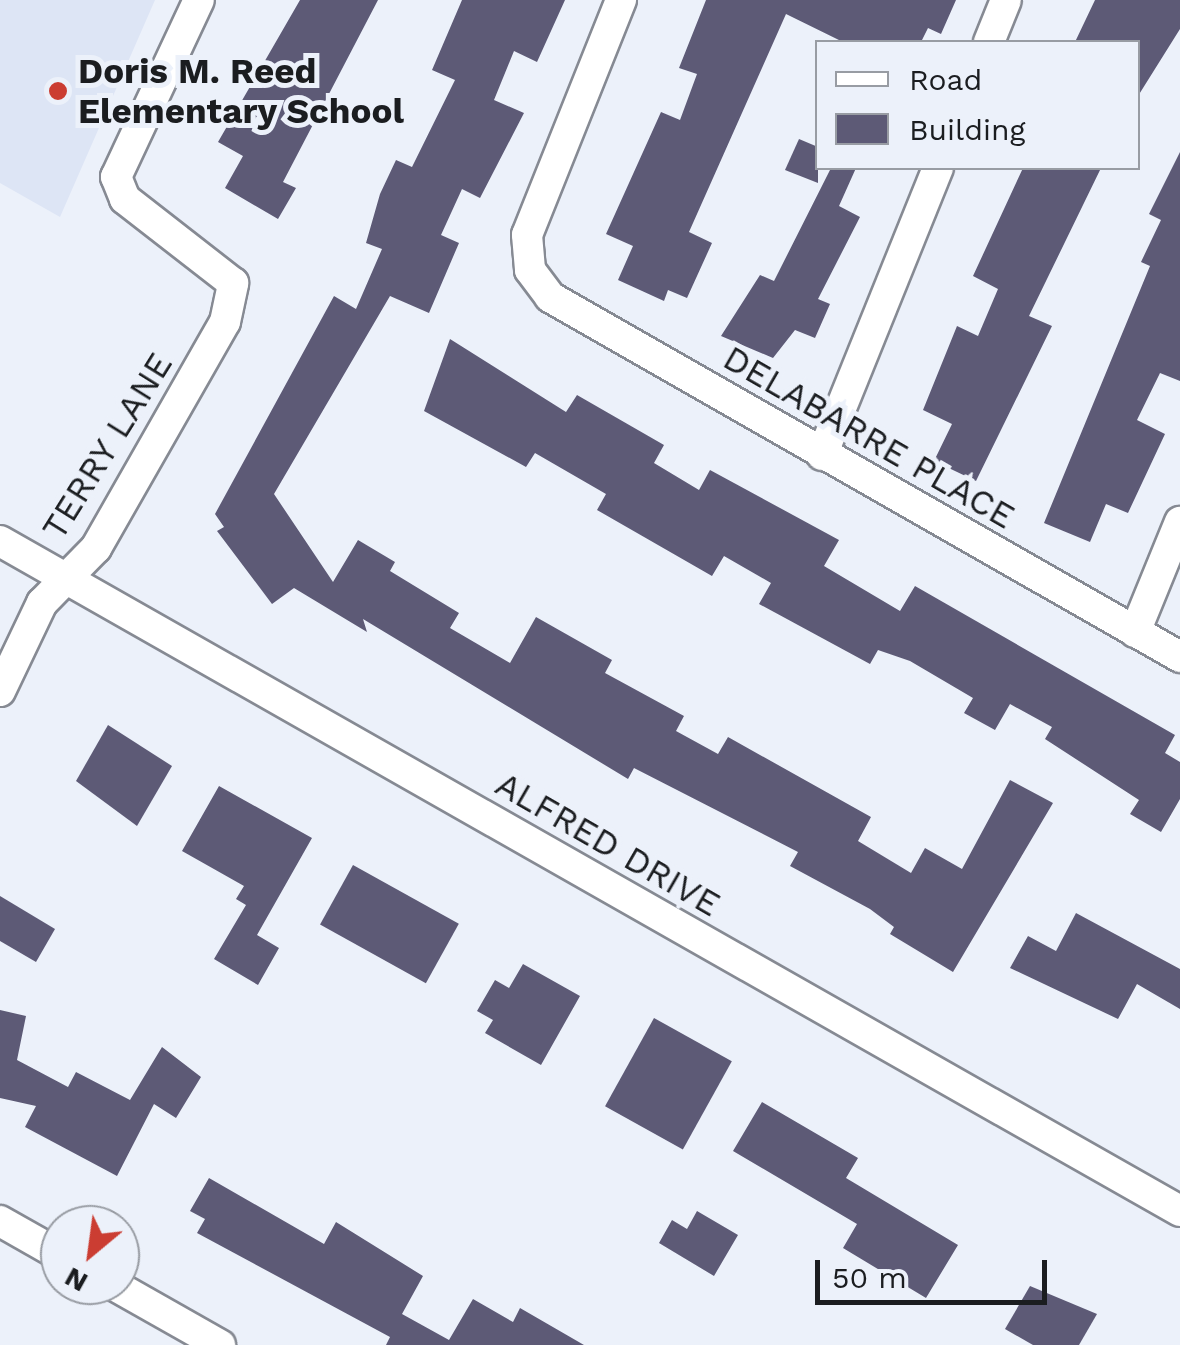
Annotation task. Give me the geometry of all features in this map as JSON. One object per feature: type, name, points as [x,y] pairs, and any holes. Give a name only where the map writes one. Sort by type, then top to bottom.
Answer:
[{"type":"street","name":"TERRY LANE","points":[[0,692],[42,604],[96,548],[225,322],[233,283],[126,199],[116,177],[120,153],[199,0]]},
{"type":"street","name":"DELABARRE PLACE","points":[[621,0],[527,235],[530,270],[550,297],[1180,657]]},
{"type":"street","points":[[990,40],[1006,0]]},
{"type":"street","points":[[822,455],[937,170]]},
{"type":"street","points":[[1135,632],[1180,522]]},
{"type":"street","name":"ALFRED DRIVE","points":[[0,541],[1180,1211]]},
{"type":"street","points":[[0,1221],[40,1243]]},
{"type":"street","points":[[140,1300],[220,1345]]},
{"type":"shaded area","name":"Doris M. Reed Elementary School","points":[[0,0],[155,0],[60,217],[0,183]]},
{"type":"building","points":[[300,0],[378,0],[283,182],[296,188],[278,219],[225,188],[243,156],[218,142]]},
{"type":"building","points":[[462,0],[565,0],[537,62],[514,51],[494,100],[524,113],[480,198],[462,189],[441,235],[459,243],[429,313],[390,296],[274,494],[333,582],[358,540],[395,562],[390,571],[459,613],[450,628],[510,663],[536,617],[612,660],[605,673],[684,716],[676,731],[718,754],[728,737],[871,817],[858,841],[911,873],[925,848],[962,869],[1010,780],[1053,803],[953,972],[890,934],[894,927],[870,909],[790,866],[798,852],[634,768],[628,779],[363,619],[367,632],[294,588],[272,604],[217,531],[224,527],[215,514],[334,296],[356,309],[382,249],[366,243],[380,194],[396,160],[412,167],[455,80],[432,70]]},
{"type":"building","points":[[706,0],[956,0],[941,34],[928,28],[922,40],[839,40],[786,14],[689,232],[712,243],[687,298],[668,290],[664,301],[618,280],[633,246],[606,234],[661,112],[680,120],[697,74],[679,68]]},
{"type":"building","points":[[1095,0],[1180,0],[1180,29],[1140,93],[1140,40],[1076,40]]},
{"type":"building","points":[[799,139],[815,146],[818,183],[785,170]]},
{"type":"building","points":[[1180,152],[1180,381],[1160,373],[1137,420],[1165,434],[1128,513],[1106,504],[1090,542],[1044,523],[1150,266],[1141,262],[1161,220],[1149,214]]},
{"type":"building","points":[[830,170],[855,170],[839,206],[860,217],[818,299],[830,304],[815,338],[795,330],[773,358],[721,336],[760,275],[774,281]]},
{"type":"building","points":[[1022,170],[1100,170],[1029,316],[1052,326],[976,481],[934,461],[952,424],[923,410],[957,326],[978,336],[998,289],[973,276]]},
{"type":"building","points":[[450,339],[566,412],[577,395],[664,445],[654,463],[699,490],[710,470],[839,540],[824,566],[900,611],[915,586],[1175,735],[1165,753],[1180,762],[1180,799],[1161,832],[1130,814],[1139,800],[1045,739],[1052,727],[1010,704],[995,730],[964,713],[973,698],[910,661],[878,650],[870,664],[759,604],[771,583],[724,556],[712,576],[597,510],[606,494],[535,453],[526,467],[424,411]]},
{"type":"building","points":[[108,725],[172,766],[137,826],[76,781]]},
{"type":"building","points":[[219,786],[312,838],[257,935],[279,948],[258,985],[214,959],[246,905],[236,899],[244,886],[182,851]]},
{"type":"building","points":[[353,865],[459,924],[426,983],[320,924]]},
{"type":"building","points":[[0,896],[55,929],[36,962],[0,941]]},
{"type":"building","points":[[1076,913],[1180,969],[1180,1009],[1137,984],[1118,1019],[1010,968],[1028,936],[1056,951]]},
{"type":"building","points":[[523,964],[580,996],[541,1065],[485,1033],[493,1020],[477,1011],[495,980],[509,988]]},
{"type":"building","points":[[0,1010],[26,1016],[17,1060],[68,1087],[76,1072],[130,1100],[162,1047],[201,1077],[176,1118],[154,1104],[117,1176],[25,1127],[36,1106],[0,1098]]},
{"type":"building","points":[[654,1018],[732,1061],[683,1149],[605,1106]]},
{"type":"building","points":[[762,1102],[858,1158],[846,1178],[958,1245],[926,1298],[843,1248],[857,1224],[733,1151]]},
{"type":"building","points":[[209,1178],[324,1244],[336,1222],[423,1276],[402,1314],[449,1340],[473,1299],[513,1322],[520,1308],[584,1345],[386,1345],[390,1337],[197,1233],[205,1219],[190,1211]]},
{"type":"building","points":[[697,1211],[738,1235],[714,1276],[659,1243],[672,1220],[687,1229]]},
{"type":"building","points":[[1030,1286],[1097,1314],[1079,1345],[1033,1345],[1005,1329]]},
{"type":"place","name":"Doris M. Reed Elementary School","points":[[58,91]]}]
